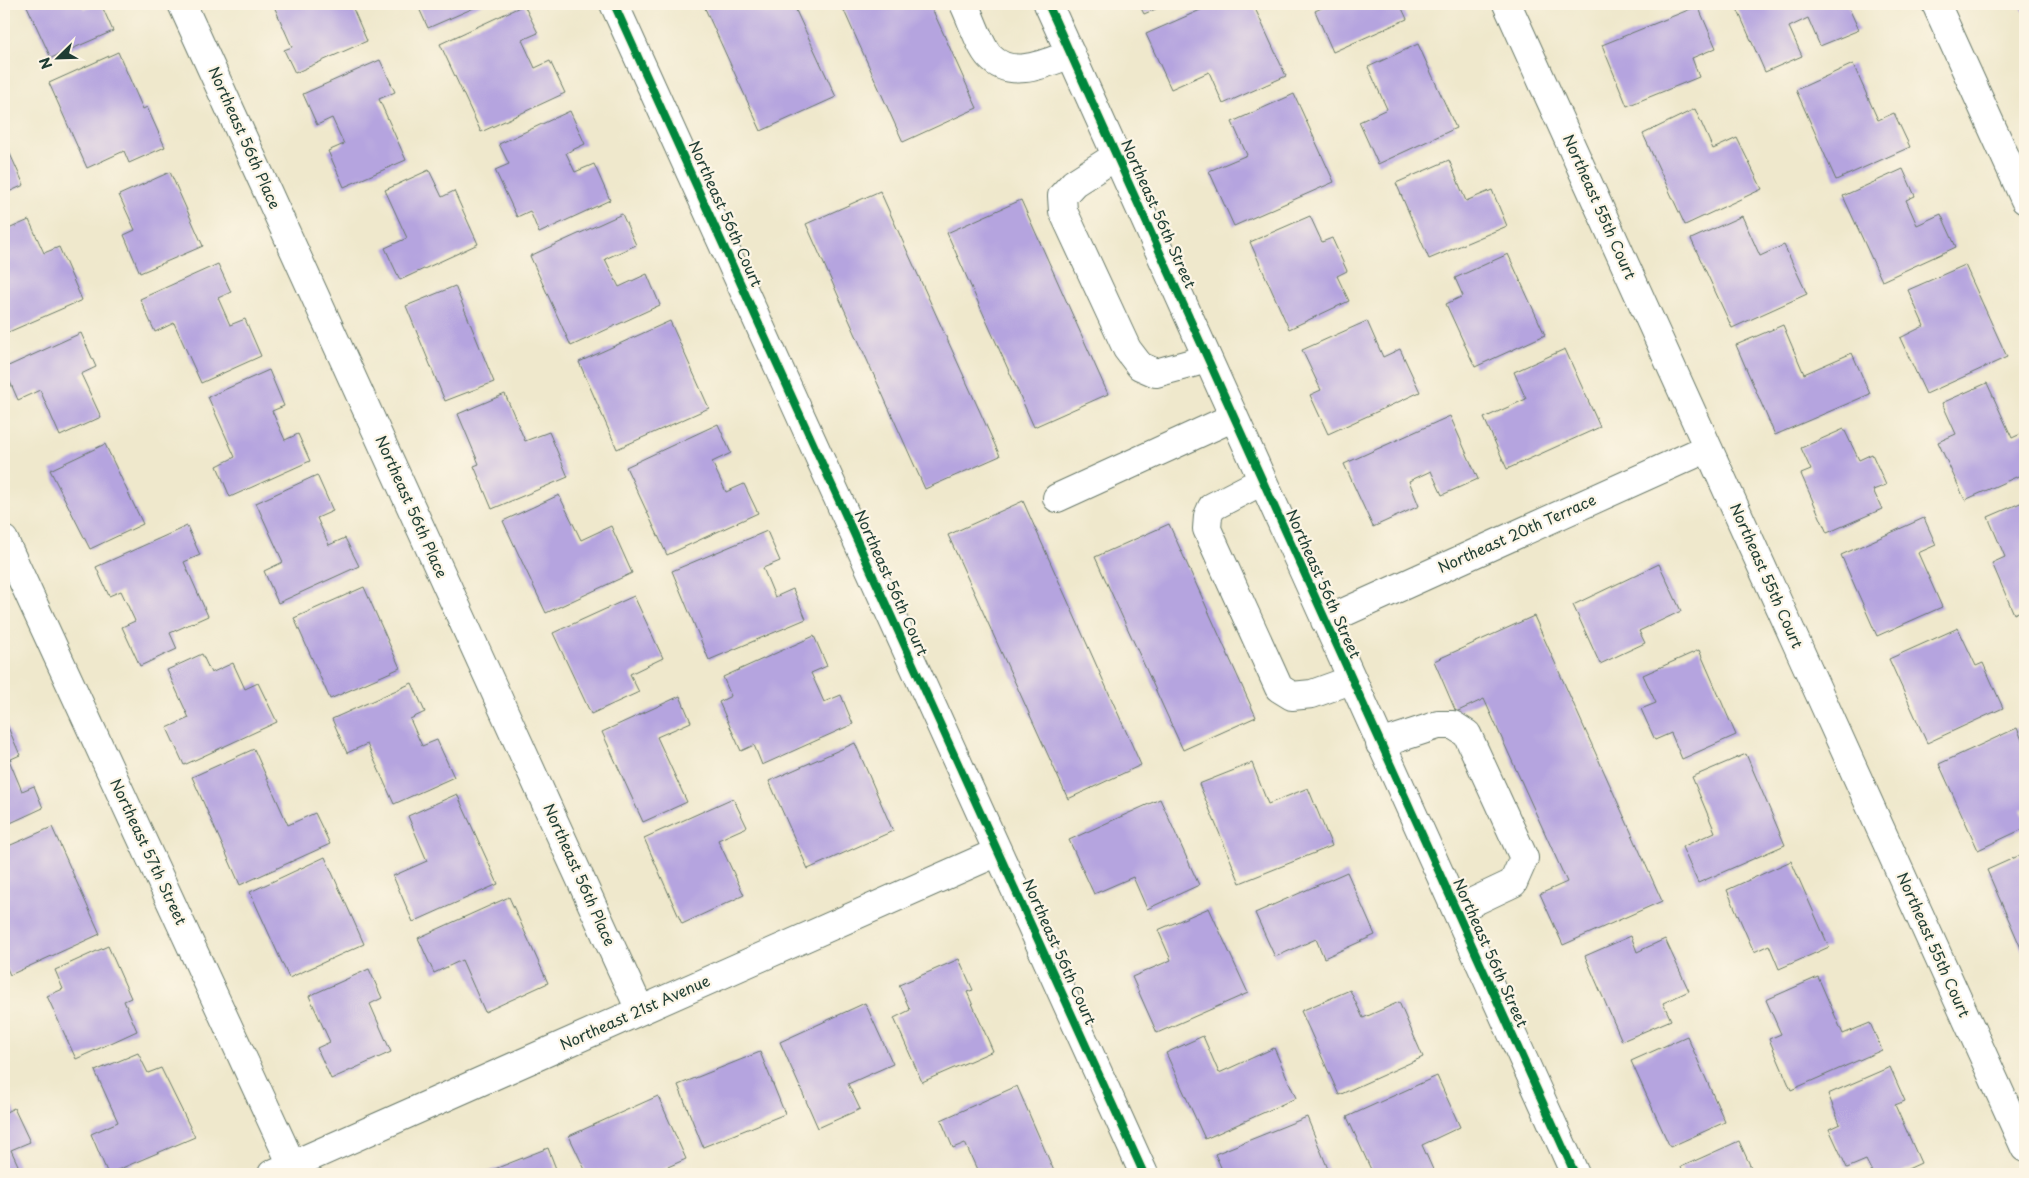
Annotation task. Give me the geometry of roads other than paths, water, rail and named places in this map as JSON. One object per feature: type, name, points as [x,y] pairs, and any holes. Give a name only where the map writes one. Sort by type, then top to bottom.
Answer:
[{"type":"street","name":"Northeast 56th Place","points":[[182,4],[640,1010]]},
{"type":"street","name":"Northeast 56th Court","points":[[614,4],[1144,1174]]},
{"type":"street","points":[[964,4],[988,56],[998,64],[1016,69],[1033,68],[1071,54]]},
{"type":"street","name":"Northeast 56th Street","points":[[1048,4],[1575,1174]]},
{"type":"street","name":"Northeast 55th Court","points":[[1507,4],[2025,1148]]},
{"type":"street","points":[[1936,4],[2025,200]]},
{"type":"street","points":[[1116,156],[1074,182],[1062,196],[1063,211],[1127,349],[1140,366],[1156,373],[1208,359]]},
{"type":"street","points":[[1057,498],[1234,417]]},
{"type":"street","name":"Northeast 20th Terrace","points":[[1325,621],[1708,448]]},
{"type":"street","points":[[1262,481],[1212,507],[1208,516],[1207,529],[1279,688],[1292,696],[1312,694],[1351,680]]},
{"type":"street","name":"Northeast 57th Street","points":[[4,540],[282,1170]]},
{"type":"street","points":[[1380,744],[1438,725],[1453,725],[1468,734],[1524,858],[1513,883],[1456,910]]},
{"type":"street","name":"Northeast 21st Avenue","points":[[282,1170],[998,852]]}]
